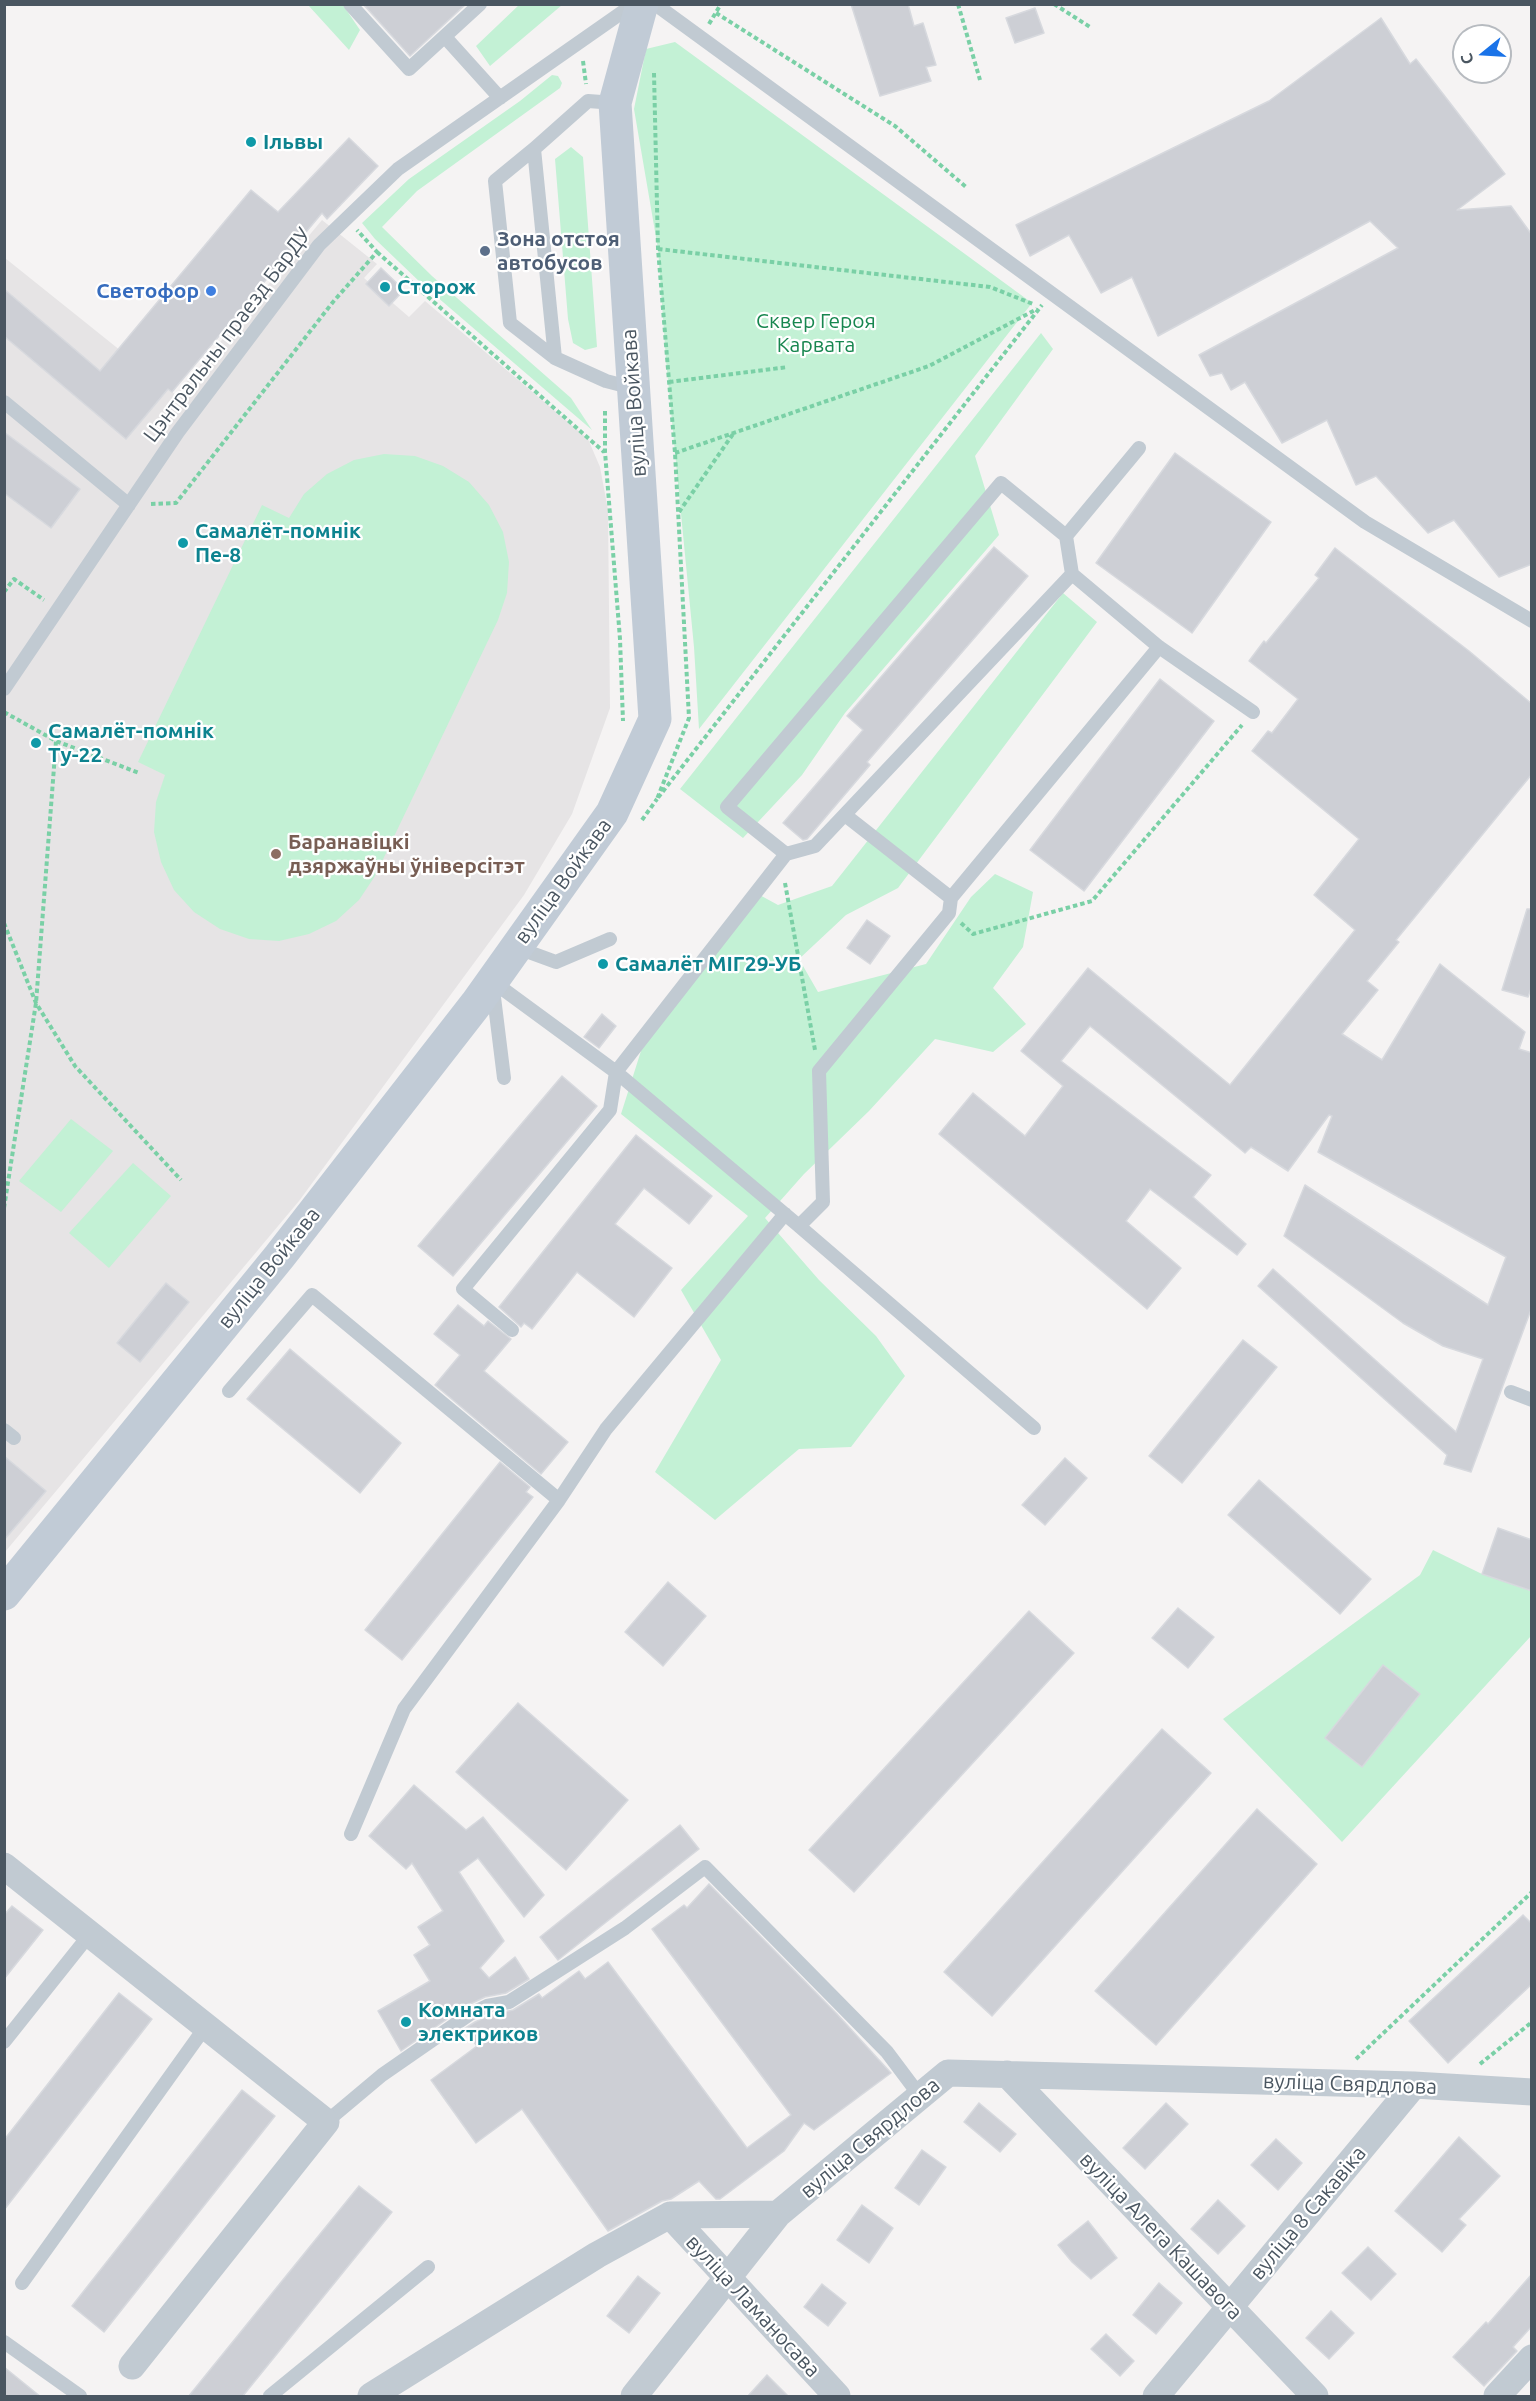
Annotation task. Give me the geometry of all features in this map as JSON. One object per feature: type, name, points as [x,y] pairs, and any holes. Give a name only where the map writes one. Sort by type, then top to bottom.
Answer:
[{"type":"main road","name":"вуліца Войкава","points":[[4,1594],[279,1257],[492,981],[612,813],[655,719],[619,384],[601,102],[626,8]]},
{"type":"street","points":[[4,1866],[326,2122],[132,2366]]},
{"type":"street","name":"вуліца Свярдлова","points":[[634,2397],[778,2214],[948,2073],[1414,2085],[1532,2092]]},
{"type":"street","name":"вуліца Алега Кашавога","points":[[1007,2074],[1315,2397]]},
{"type":"street","name":"вуліца 8 Сакавіка","points":[[1156,2397],[1414,2085]]},
{"type":"street","points":[[371,2397],[597,2255],[670,2215],[778,2214]]},
{"type":"street","name":"вуліца Ламаносава","points":[[670,2215],[837,2397]]},
{"type":"street","points":[[1497,2397],[1532,2358]]},
{"type":"lane","points":[[350,4],[409,69],[480,4]]},
{"type":"lane","name":"Цэнтральны праезд БарДУ","points":[[4,689],[178,432],[319,245],[398,169],[634,4]]},
{"type":"lane","points":[[655,4],[1365,522],[1532,621]]},
{"type":"lane","points":[[445,37],[500,98]]},
{"type":"lane","points":[[601,102],[495,181],[510,323],[555,358],[619,384]]},
{"type":"lane","points":[[534,150],[555,358]]},
{"type":"lane","points":[[4,402],[129,505]]},
{"type":"lane","points":[[1066,536],[1139,448]]},
{"type":"lane","points":[[783,858],[727,807],[1000,483],[1066,536],[1072,574],[1159,647],[1252,712]]},
{"type":"lane","points":[[512,1330],[463,1289],[610,1110],[616,1072],[783,858],[815,846],[1072,574]]},
{"type":"lane","points":[[799,1226],[823,1202],[819,1071],[949,913],[951,898],[1159,647]]},
{"type":"lane","points":[[845,815],[951,898]]},
{"type":"lane","points":[[515,947],[556,962],[610,939]]},
{"type":"lane","points":[[492,981],[616,1072],[1034,1428]]},
{"type":"lane","points":[[492,981],[504,1078]]},
{"type":"lane","points":[[351,1834],[404,1709],[559,1500],[606,1429],[785,1214]]},
{"type":"lane","points":[[229,1391],[312,1295],[559,1500]]},
{"type":"lane","points":[[1510,1392],[1532,1400]]},
{"type":"lane","points":[[326,2122],[382,2075],[470,2014],[487,2006],[509,2002],[625,1928],[705,1867],[887,2052],[920,2096]]},
{"type":"lane","points":[[4,2042],[90,1934]]},
{"type":"lane","points":[[21,2283],[206,2026]]},
{"type":"lane","points":[[270,2397],[428,2267]]},
{"type":"lane","points":[[4,2342],[80,2397]]},
{"type":"path","points":[[958,4],[980,80]]},
{"type":"path","points":[[1054,4],[1090,27]]},
{"type":"path","points":[[716,13],[895,126],[966,187]]},
{"type":"path","points":[[581,42],[601,102]]},
{"type":"path","points":[[653,63],[658,249],[675,453],[689,718],[657,799],[1044,302]]},
{"type":"path","points":[[347,218],[377,252],[605,452]]},
{"type":"path","points":[[658,249],[990,287],[1041,307]]},
{"type":"path","points":[[129,505],[176,503],[333,302],[377,252]]},
{"type":"path","points":[[675,453],[929,366],[1041,307]]},
{"type":"path","points":[[669,382],[788,367]]},
{"type":"path","points":[[619,384],[605,452],[620,639],[622,722]]},
{"type":"path","points":[[678,512],[734,433]]},
{"type":"path","points":[[4,592],[14,579],[58,610]]},
{"type":"path","points":[[4,712],[56,741],[139,773]]},
{"type":"path","points":[[949,913],[974,934],[1092,901],[1252,712]]},
{"type":"path","points":[[4,1208],[36,1004],[56,741]]},
{"type":"path","points":[[783,858],[819,1071]]},
{"type":"path","points":[[4,923],[36,1004],[75,1066],[181,1180]]},
{"type":"path","points":[[1331,2083],[1532,1892]]},
{"type":"path","points":[[1452,2087],[1532,2022]]},
{"type":"shaded area","name":"Баранавіцкі дзяржаўны ўніверсітэт","points":[[322,220],[377,264],[364,278],[409,317],[425,301],[588,439],[600,467],[608,510],[610,708],[572,814],[524,895],[299,1201],[5,1552],[5,258],[176,395]]},
{"type":"green space","points":[[520,4],[562,5],[490,66],[476,46]]},
{"type":"green space","points":[[308,5],[343,5],[360,30],[349,50]]},
{"type":"green space","name":"Сквер Героя Карвата","points":[[675,42],[1032,303],[699,729],[694,647],[666,360],[658,249],[634,109],[646,49]]},
{"type":"green space","points":[[552,75],[558,76],[562,83],[560,88],[417,191],[382,227],[432,276],[571,398],[592,430],[422,284],[375,239],[362,223],[409,179],[520,101]]},
{"type":"green space","points":[[571,147],[583,157],[597,347],[585,350],[573,343],[568,319],[555,159]]},
{"type":"green space","points":[[1041,333],[1053,349],[975,456],[999,535],[845,713],[802,775],[743,838],[680,789]]},
{"type":"green space","points":[[384,454],[415,456],[443,466],[469,482],[489,505],[503,532],[509,562],[507,593],[498,620],[375,876],[359,900],[336,921],[309,934],[279,941],[249,939],[220,929],[194,912],[174,890],[161,862],[154,832],[156,802],[165,775],[138,762],[262,505],[289,518],[304,494],[327,474],[354,460]]},
{"type":"green space","points":[[1063,593],[1097,622],[898,888],[846,915],[799,959],[818,992],[926,964],[971,897],[995,874],[1033,892],[1023,947],[993,988],[1026,1024],[993,1052],[935,1039],[869,1111],[804,1174],[765,1218],[819,1280],[876,1336],[905,1376],[851,1447],[799,1449],[715,1520],[655,1472],[721,1360],[681,1290],[748,1216],[621,1114],[647,1032],[756,893],[778,905],[832,886]]},
{"type":"green space","points":[[71,1119],[113,1151],[61,1212],[19,1181]]},
{"type":"green space","points":[[133,1163],[171,1196],[109,1268],[69,1233]]},
{"type":"green space","points":[[1433,1550],[1482,1574],[1531,1591],[1531,1636],[1342,1842],[1223,1719],[1420,1575]]},
{"type":"building","points":[[363,4],[466,4],[410,56]]},
{"type":"building","points":[[851,4],[908,4],[914,26],[923,23],[936,65],[926,67],[931,81],[880,96]]},
{"type":"building","points":[[1035,8],[1044,33],[1015,43],[1006,18]]},
{"type":"building","points":[[1381,18],[1410,64],[1416,59],[1505,174],[1457,210],[1511,206],[1532,235],[1532,564],[1499,577],[1454,520],[1428,533],[1376,476],[1356,485],[1327,420],[1282,443],[1245,382],[1231,390],[1222,373],[1210,376],[1199,355],[1398,248],[1370,221],[1158,336],[1132,277],[1101,293],[1069,235],[1030,256],[1016,225],[1269,101]]},
{"type":"building","points":[[349,138],[378,166],[327,219],[322,213],[172,392],[168,389],[126,439],[4,336],[4,289],[100,371],[251,190],[278,212]]},
{"type":"building","name":"Сторож","points":[[381,268],[404,290],[389,306],[366,284]]},
{"type":"building","points":[[4,432],[80,489],[51,528],[4,493]]},
{"type":"building","points":[[1175,453],[1271,522],[1192,633],[1096,563]]},
{"type":"building","points":[[994,547],[1028,576],[867,762],[870,765],[807,839],[803,840],[783,823],[863,730],[847,716]]},
{"type":"building","points":[[1335,548],[1469,651],[1532,704],[1532,774],[1396,940],[1399,942],[1367,981],[1378,990],[1342,1034],[1382,1060],[1440,964],[1525,1032],[1519,1049],[1532,1053],[1532,1307],[1471,1472],[1444,1464],[1447,1455],[1258,1286],[1273,1269],[1456,1432],[1483,1359],[1443,1346],[1403,1323],[1284,1236],[1305,1185],[1488,1305],[1506,1257],[1318,1152],[1332,1116],[1329,1115],[1288,1171],[1251,1147],[1245,1153],[1090,1026],[1061,1061],[1211,1175],[1193,1197],[1246,1244],[1237,1255],[1150,1189],[1126,1221],[1181,1268],[1147,1309],[939,1134],[973,1093],[1025,1136],[1063,1086],[1021,1051],[1088,968],[1230,1085],[1355,930],[1314,895],[1359,839],[1252,751],[1268,731],[1272,733],[1298,699],[1249,661],[1319,578],[1315,575]]},
{"type":"building","points":[[1160,679],[1214,721],[1084,891],[1030,850]]},
{"type":"building","points":[[1527,909],[1532,909],[1532,986],[1528,997],[1502,990]]},
{"type":"building","points":[[867,920],[890,936],[870,964],[847,948]]},
{"type":"building","points":[[602,1014],[616,1026],[599,1048],[584,1037]]},
{"type":"building","points":[[562,1076],[597,1106],[453,1276],[418,1246]]},
{"type":"building","points":[[636,1135],[712,1196],[689,1224],[644,1188],[615,1224],[672,1268],[634,1317],[577,1272],[532,1329],[524,1323],[521,1327],[499,1307]]},
{"type":"building","points":[[166,1283],[189,1302],[140,1362],[117,1343]]},
{"type":"building","points":[[458,1305],[484,1326],[488,1321],[511,1339],[484,1371],[568,1442],[541,1474],[435,1385],[460,1355],[434,1334]]},
{"type":"building","points":[[1243,1340],[1277,1367],[1182,1483],[1149,1456]]},
{"type":"building","points":[[290,1349],[401,1443],[360,1493],[247,1399]]},
{"type":"building","points":[[4,1456],[46,1491],[4,1540]]},
{"type":"building","points":[[1065,1458],[1087,1478],[1045,1525],[1022,1505]]},
{"type":"building","points":[[500,1462],[530,1487],[526,1492],[533,1497],[402,1660],[365,1630]]},
{"type":"building","points":[[1259,1480],[1371,1579],[1340,1614],[1228,1515]]},
{"type":"building","points":[[1498,1528],[1532,1540],[1532,1591],[1482,1574]]},
{"type":"building","points":[[668,1582],[706,1616],[663,1666],[625,1632]]},
{"type":"building","points":[[1178,1608],[1214,1637],[1188,1668],[1152,1638]]},
{"type":"building","points":[[1029,1611],[1074,1653],[854,1892],[809,1850]]},
{"type":"building","points":[[1383,1665],[1420,1694],[1362,1767],[1325,1738]]},
{"type":"building","points":[[518,1703],[628,1800],[566,1870],[456,1772]]},
{"type":"building","points":[[1162,1729],[1211,1773],[992,2016],[944,1972]]},
{"type":"building","points":[[414,1785],[466,1830],[483,1817],[544,1895],[524,1917],[478,1858],[459,1872],[504,1941],[480,1968],[489,1978],[515,1957],[529,1979],[506,1993],[485,1997],[466,2006],[401,2051],[378,2011],[430,1981],[414,1955],[430,1945],[418,1927],[443,1911],[412,1863],[406,1869],[369,1836]]},
{"type":"building","points":[[1257,1809],[1317,1864],[1156,2045],[1095,1991]]},
{"type":"building","points":[[680,1825],[699,1849],[558,1960],[540,1937]]},
{"type":"building","points":[[709,1884],[837,2014],[891,2073],[814,2130],[804,2123],[784,2151],[720,2199],[716,2199],[699,2181],[671,2199],[662,2201],[608,2231],[522,2109],[476,2143],[431,2080],[477,2046],[464,2029],[490,2015],[513,2010],[539,1994],[542,1998],[579,1971],[585,1979],[608,1962],[747,2148],[791,2115],[652,1929],[684,1905],[687,1908]]},
{"type":"building","points":[[12,1906],[43,1930],[4,1979],[4,1915]]},
{"type":"building","points":[[1523,1915],[1532,1924],[1532,1984],[1448,2063],[1409,2021]]},
{"type":"building","points":[[119,1993],[152,2019],[4,2210],[4,2140]]},
{"type":"building","points":[[242,2090],[275,2116],[104,2332],[72,2306]]},
{"type":"building","points":[[979,2103],[1016,2134],[1000,2152],[964,2122]]},
{"type":"building","points":[[1166,2103],[1188,2124],[1145,2169],[1123,2148]]},
{"type":"building","points":[[1459,2137],[1500,2176],[1459,2219],[1466,2225],[1442,2252],[1395,2211]]},
{"type":"building","points":[[1276,2139],[1302,2163],[1278,2190],[1251,2165]]},
{"type":"building","points":[[922,2150],[946,2167],[919,2205],[895,2188]]},
{"type":"building","points":[[359,2186],[392,2212],[242,2397],[188,2397]]},
{"type":"building","points":[[1218,2200],[1245,2226],[1218,2254],[1191,2229]]},
{"type":"building","points":[[862,2205],[893,2228],[869,2263],[837,2240]]},
{"type":"building","points":[[1088,2221],[1117,2258],[1091,2279],[1058,2245]]},
{"type":"building","points":[[1368,2247],[1396,2274],[1371,2300],[1342,2273]]},
{"type":"building","points":[[1532,2274],[1532,2326],[1513,2347],[1517,2351],[1484,2386],[1453,2357],[1486,2322],[1488,2324]]},
{"type":"building","points":[[638,2276],[660,2293],[629,2333],[607,2316]]},
{"type":"building","points":[[1159,2283],[1182,2303],[1156,2334],[1133,2315]]},
{"type":"building","points":[[822,2284],[846,2303],[828,2326],[804,2307]]},
{"type":"building","points":[[1331,2311],[1354,2333],[1329,2359],[1306,2338]]},
{"type":"building","points":[[1106,2334],[1134,2361],[1120,2376],[1091,2349]]},
{"type":"building","points":[[4,2367],[41,2397],[4,2397]]},
{"type":"building","points":[[767,2375],[789,2397],[747,2397]]},
{"type":"place","name":"Ільвы","points":[[251,142]]},
{"type":"place","name":"Зона отстоя автобусов","points":[[485,251]]},
{"type":"place","name":"Сторож","points":[[385,287]]},
{"type":"place","name":"Светофор","points":[[211,291]]},
{"type":"place","name":"Самалёт-помнік Пе-8","points":[[183,543]]},
{"type":"place","name":"Самалёт-помнік Ту-22","points":[[36,743]]},
{"type":"place","name":"Баранавіцкі дзяржаўны ўніверсітэт","points":[[276,854]]},
{"type":"place","name":"Самалёт МІГ29-УБ","points":[[603,964]]},
{"type":"place","name":"Комната электриков","points":[[406,2022]]}]
